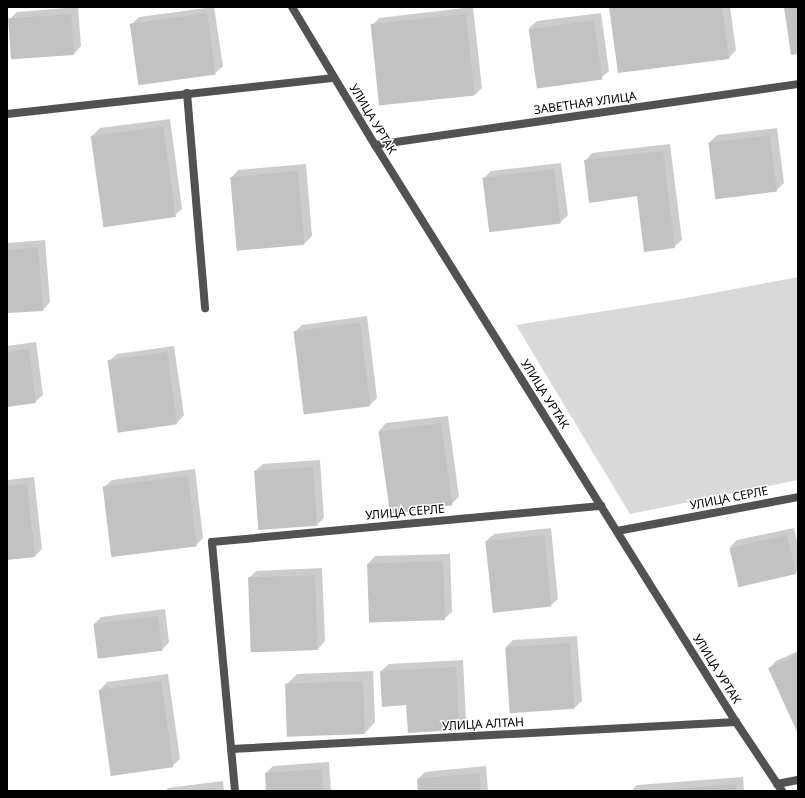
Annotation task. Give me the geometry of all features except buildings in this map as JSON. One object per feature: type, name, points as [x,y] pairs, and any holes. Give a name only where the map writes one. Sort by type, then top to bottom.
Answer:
[{"type":"street","name":"УЛИЦА УРТАК","points":[[292,7],[374,145],[736,722],[782,791]]},
{"type":"street","points":[[7,114],[334,78]]},
{"type":"street","name":"ЗАВЕТНАЯ УЛИЦА","points":[[374,145],[798,84]]},
{"type":"street","points":[[187,93],[205,308]]},
{"type":"street","name":"УЛИЦА СЕРЛЕ","points":[[617,531],[798,497]]},
{"type":"street","name":"УЛИЦА СЕРЛЕ","points":[[231,749],[212,542],[601,506]]},
{"type":"street","name":"УЛИЦА АЛТАН","points":[[231,749],[736,722]]},
{"type":"street","points":[[231,749],[235,791]]},
{"type":"street","points":[[777,784],[798,780]]},
{"type":"shaded area","points":[[798,277],[798,480],[630,514],[516,325],[681,299]]}]
